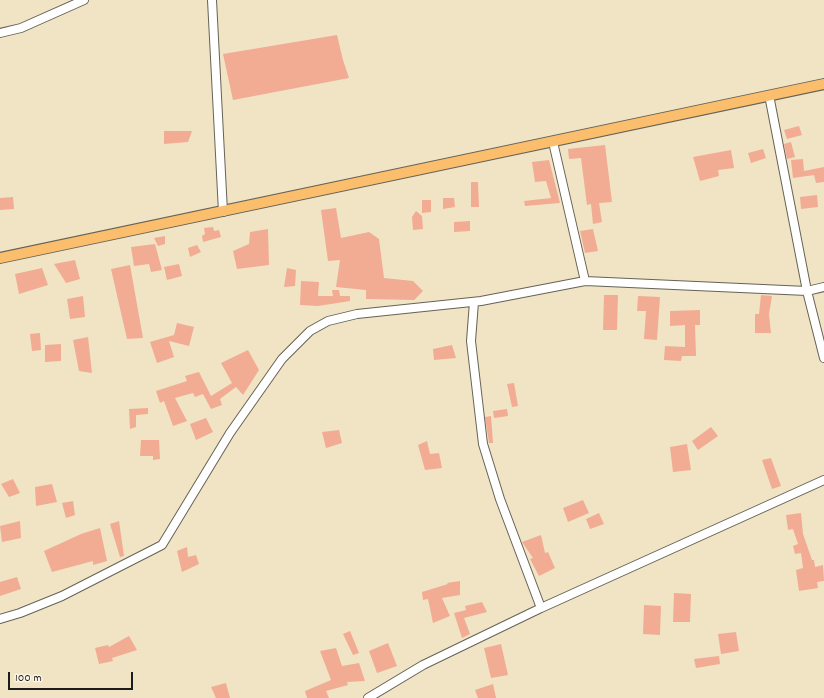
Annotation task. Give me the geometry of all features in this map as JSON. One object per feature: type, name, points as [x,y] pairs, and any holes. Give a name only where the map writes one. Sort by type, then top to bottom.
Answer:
[{"type":"main road","points":[[0,258],[824,84]]},
{"type":"street","points":[[0,33],[21,28],[84,0]]},
{"type":"street","points":[[212,0],[223,212]]},
{"type":"street","points":[[769,95],[807,292],[824,358]]},
{"type":"street","points":[[553,142],[585,281]]},
{"type":"street","points":[[0,619],[20,613],[62,596],[162,546],[230,433],[282,359],[310,331],[328,321],[357,314],[474,302],[585,281],[807,292],[824,287]]},
{"type":"street","points":[[474,302],[471,341],[484,444],[500,499],[540,608]]},
{"type":"street","points":[[368,698],[423,666],[540,608],[824,480]]},
{"type":"building","points":[[337,35],[349,78],[233,100],[223,54]]},
{"type":"building","points":[[799,126],[802,135],[787,139],[784,130]]},
{"type":"building","points":[[164,131],[192,131],[188,142],[164,144]]},
{"type":"building","points":[[791,142],[795,157],[787,159],[784,144]]},
{"type":"building","points":[[605,145],[612,202],[599,203],[602,222],[593,224],[591,204],[587,205],[581,158],[569,159],[568,149]]},
{"type":"building","points":[[763,149],[766,158],[751,163],[748,153]]},
{"type":"building","points":[[731,150],[734,168],[718,170],[719,176],[700,181],[693,157]]},
{"type":"building","points":[[803,159],[804,171],[824,167],[824,182],[816,183],[814,175],[793,178],[791,160]]},
{"type":"building","points":[[549,160],[560,203],[525,206],[524,201],[551,198],[546,181],[535,182],[532,162]]},
{"type":"building","points":[[471,182],[478,182],[479,207],[471,207]]},
{"type":"building","points":[[817,195],[818,207],[801,209],[800,197]]},
{"type":"building","points":[[13,197],[14,209],[0,210],[0,198]]},
{"type":"building","points":[[443,198],[454,198],[455,207],[443,209]]},
{"type":"building","points":[[422,200],[431,200],[431,212],[422,213]]},
{"type":"building","points":[[336,208],[341,238],[369,232],[379,239],[384,278],[413,281],[423,291],[414,300],[366,299],[366,290],[336,287],[340,260],[328,261],[321,210]]},
{"type":"building","points":[[416,211],[422,216],[423,229],[413,230],[412,217]]},
{"type":"building","points":[[470,221],[470,231],[454,232],[454,222]]},
{"type":"building","points":[[213,227],[214,231],[219,230],[221,237],[203,242],[202,236],[205,234],[204,228]]},
{"type":"building","points":[[268,229],[269,265],[237,269],[233,251],[249,244],[250,232]]},
{"type":"building","points":[[593,229],[598,251],[585,253],[580,231]]},
{"type":"building","points":[[165,236],[165,244],[158,246],[154,238]]},
{"type":"building","points":[[155,244],[162,270],[151,272],[149,264],[134,266],[131,247]]},
{"type":"building","points":[[197,245],[201,252],[190,257],[188,248]]},
{"type":"building","points":[[75,260],[80,279],[66,283],[54,264]]},
{"type":"building","points":[[179,264],[182,276],[167,280],[164,267]]},
{"type":"building","points":[[130,265],[143,338],[127,339],[111,269]]},
{"type":"building","points":[[42,268],[48,285],[19,294],[15,274]]},
{"type":"building","points":[[287,268],[296,270],[295,286],[284,287]]},
{"type":"building","points":[[301,281],[319,282],[318,296],[333,296],[332,290],[339,290],[340,296],[350,296],[350,301],[318,306],[300,305]]},
{"type":"building","points":[[604,295],[618,295],[617,330],[603,330]]},
{"type":"building","points":[[761,295],[772,296],[769,314],[771,333],[755,333],[755,314],[759,314]]},
{"type":"building","points":[[83,296],[85,317],[70,319],[67,299]]},
{"type":"building","points":[[638,296],[660,297],[657,340],[644,339],[646,311],[637,311]]},
{"type":"building","points":[[700,310],[700,325],[695,325],[696,356],[682,356],[681,361],[664,360],[665,346],[685,347],[685,325],[670,326],[670,311]]},
{"type":"building","points":[[177,323],[194,327],[189,346],[169,341],[174,357],[157,363],[150,342],[174,335]]},
{"type":"building","points":[[40,333],[41,350],[32,351],[30,334]]},
{"type":"building","points":[[88,337],[92,373],[79,371],[73,340]]},
{"type":"building","points":[[61,344],[61,361],[45,362],[45,345]]},
{"type":"building","points":[[452,345],[456,358],[434,360],[433,349]]},
{"type":"building","points":[[248,350],[259,370],[243,395],[236,387],[220,399],[222,405],[211,409],[203,394],[195,397],[193,393],[175,398],[187,421],[173,426],[164,401],[160,403],[156,391],[187,381],[185,376],[199,372],[211,396],[232,383],[221,363]]},
{"type":"building","points":[[514,383],[518,406],[512,407],[507,384]]},
{"type":"building","points":[[148,408],[148,414],[136,415],[136,427],[130,429],[129,409]]},
{"type":"building","points":[[507,409],[508,416],[494,418],[493,411]]},
{"type":"building","points":[[491,416],[493,443],[489,443],[485,417]]},
{"type":"building","points":[[206,418],[213,432],[196,440],[190,424]]},
{"type":"building","points":[[711,427],[718,436],[698,450],[692,441]]},
{"type":"building","points":[[339,430],[342,443],[326,448],[322,432]]},
{"type":"building","points":[[141,440],[159,440],[160,459],[153,460],[153,456],[140,456]]},
{"type":"building","points":[[427,441],[430,454],[439,453],[442,468],[425,470],[418,445]]},
{"type":"building","points":[[687,444],[691,470],[673,472],[670,447]]},
{"type":"building","points":[[771,458],[781,486],[772,489],[762,460]]},
{"type":"building","points":[[13,479],[20,493],[9,497],[1,484]]},
{"type":"building","points":[[52,484],[57,502],[36,506],[35,487]]},
{"type":"building","points":[[583,500],[589,513],[568,522],[563,508]]},
{"type":"building","points":[[73,501],[75,515],[66,518],[62,503]]},
{"type":"building","points":[[599,513],[604,524],[590,529],[586,519]]},
{"type":"building","points":[[801,513],[803,534],[812,560],[814,560],[815,567],[823,565],[824,581],[817,582],[818,588],[799,591],[796,570],[803,568],[801,553],[795,554],[793,546],[798,544],[793,529],[788,530],[786,515]]},
{"type":"building","points":[[20,521],[21,538],[2,542],[0,526]]},
{"type":"building","points":[[119,521],[124,556],[120,557],[110,524]]},
{"type":"building","points":[[100,528],[107,561],[93,565],[93,561],[52,572],[44,551],[81,534]]},
{"type":"building","points":[[541,535],[545,553],[548,552],[555,568],[539,576],[530,559],[533,558],[522,542]]},
{"type":"building","points":[[187,547],[188,557],[196,555],[199,564],[182,572],[177,551]]},
{"type":"building","points":[[17,577],[21,589],[0,596],[0,582]]},
{"type":"building","points":[[460,581],[460,595],[442,598],[450,616],[433,623],[428,599],[423,600],[422,592],[448,584],[447,583]]},
{"type":"building","points":[[674,593],[691,594],[690,622],[673,622]]},
{"type":"building","points":[[482,602],[487,612],[464,618],[470,634],[462,638],[454,613],[466,610],[465,606]]},
{"type":"building","points":[[644,605],[661,606],[660,635],[643,634]]},
{"type":"building","points":[[350,631],[359,653],[353,655],[343,634]]},
{"type":"building","points":[[736,632],[739,651],[721,654],[718,634]]},
{"type":"building","points":[[129,636],[137,650],[112,658],[113,661],[99,664],[95,648],[108,645],[109,647]]},
{"type":"building","points":[[388,643],[397,666],[377,673],[369,651]]},
{"type":"building","points":[[501,644],[508,675],[491,678],[484,648]]},
{"type":"building","points":[[336,648],[342,666],[359,663],[365,681],[347,682],[348,685],[326,691],[329,698],[307,698],[305,691],[331,680],[320,651]]},
{"type":"building","points":[[719,656],[720,664],[696,668],[694,659]]},
{"type":"building","points":[[226,683],[230,698],[216,698],[211,687]]},
{"type":"building","points":[[493,684],[496,698],[478,698],[475,690]]}]
